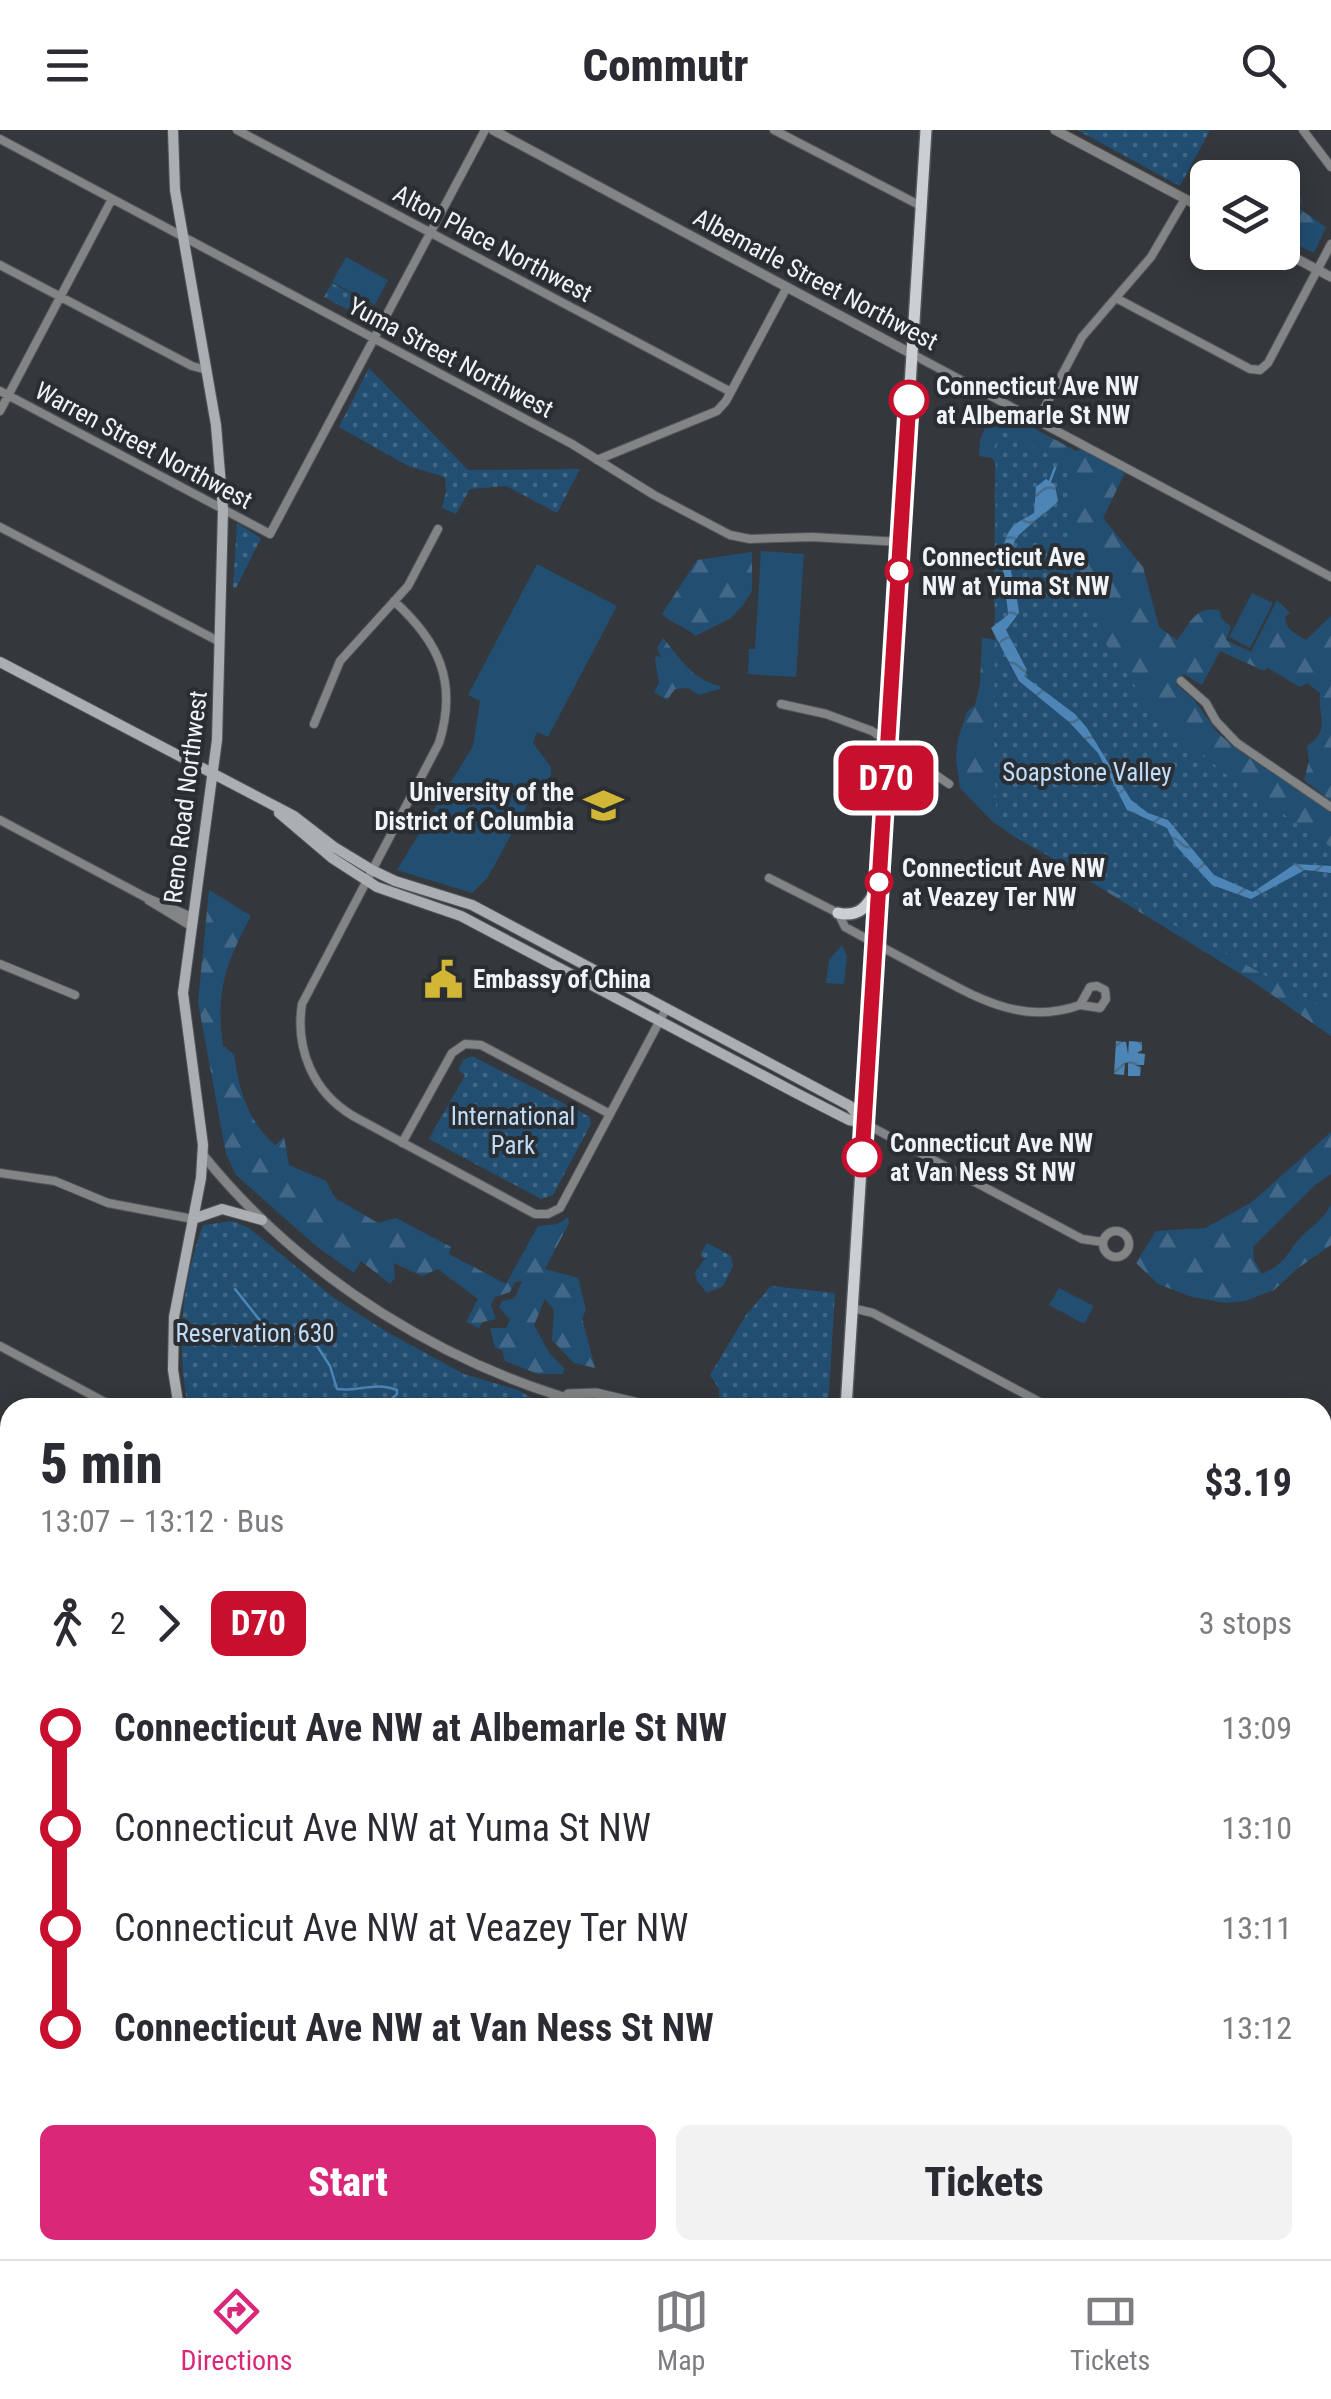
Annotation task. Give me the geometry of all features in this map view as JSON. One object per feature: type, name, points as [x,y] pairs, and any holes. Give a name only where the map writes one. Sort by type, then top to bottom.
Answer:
[{"type":"main road","name":"Reno Road Northwest","points":[[172,130],[182,236],[220,456],[223,510],[218,722],[182,1004],[200,1109],[203,1155],[174,1317],[177,1398]]},
{"type":"main road","points":[[847,1398],[926,130]]},
{"type":"main road","points":[[0,662],[274,809],[332,858],[461,916],[850,1120],[864,1123]]},
{"type":"main road","points":[[369,876],[470,904],[850,1106],[864,1123]]},
{"type":"main road","points":[[838,913],[851,915],[863,910],[879,884]]},
{"type":"main road","points":[[194,1218],[226,1209],[262,1220]]},
{"type":"street","name":"Alton Place Northwest","points":[[237,130],[731,392]]},
{"type":"street","points":[[374,339],[485,130]]},
{"type":"street","name":"Albemarle Street Northwest","points":[[493,130],[1328,575]]},
{"type":"street","points":[[774,130],[922,206]]},
{"type":"street","points":[[1055,130],[1190,202]]},
{"type":"street","points":[[1303,130],[1331,166]]},
{"type":"street","name":"Yuma Street Northwest","points":[[0,139],[597,460],[722,532],[743,538],[900,542]]},
{"type":"street","points":[[0,411],[4,394],[112,199]]},
{"type":"street","points":[[1038,420],[1076,348],[1157,248],[1184,199]]},
{"type":"street","points":[[1116,298],[1252,370],[1262,369],[1331,244]]},
{"type":"street","points":[[1300,260],[1331,277]]},
{"type":"street","points":[[0,265],[192,366],[207,370]]},
{"type":"street","points":[[597,460],[708,416],[722,406],[787,287]]},
{"type":"street","name":"Warren Street Northwest","points":[[4,394],[270,534],[374,339]]},
{"type":"street","points":[[0,527],[220,642]]},
{"type":"street","points":[[314,724],[340,661],[408,586],[438,529]]},
{"type":"street","points":[[1328,575],[1330,564]]},
{"type":"street","points":[[394,600],[420,626],[438,656],[446,684],[446,715],[439,743],[304,998],[300,1037],[312,1072],[332,1100],[353,1116],[531,1212],[544,1215],[560,1208],[666,1010]]},
{"type":"street","points":[[1181,681],[1206,703],[1237,743],[1331,806]]},
{"type":"street","points":[[781,704],[826,714],[872,732],[949,784]]},
{"type":"street","points":[[0,820],[191,921]]},
{"type":"street","points":[[769,878],[838,913],[845,927],[982,1000],[1007,1010],[1049,1014],[1080,1005]]},
{"type":"street","points":[[0,964],[75,995]]},
{"type":"street","points":[[402,1143],[452,1053],[468,1044],[481,1045],[610,1114]]},
{"type":"street","points":[[864,1123],[1082,1239],[1103,1242]]},
{"type":"street","points":[[203,1155],[262,1220],[326,1274],[401,1324],[489,1368],[572,1398]]},
{"type":"street","points":[[0,1172],[54,1181],[115,1205],[194,1218]]},
{"type":"street","points":[[852,1308],[872,1312],[1033,1398]]},
{"type":"street","points":[[0,1346],[97,1398]]},
{"type":"street","points":[[560,1394],[596,1393],[617,1398]]},
{"type":"green space","points":[[1077,130],[1210,130],[1194,160],[1190,160],[1180,186]]},
{"type":"green space","points":[[1300,209],[1326,227],[1314,253],[1300,246]]},
{"type":"green space","points":[[346,257],[388,280],[375,305],[332,282]]},
{"type":"green space","points":[[332,283],[374,306],[367,320],[324,297]]},
{"type":"green space","points":[[369,368],[468,470],[580,469],[557,513],[506,486],[470,489],[456,514],[442,508],[445,477],[408,466],[339,427]]},
{"type":"green space","points":[[976,402],[995,407],[1125,473],[1103,518],[1143,567],[1159,627],[1177,640],[1194,617],[1205,610],[1220,611],[1221,618],[1231,627],[1226,640],[1251,652],[1277,600],[1290,613],[1285,617],[1289,629],[1306,640],[1331,616],[1331,801],[1304,780],[1309,761],[1307,746],[1319,734],[1322,723],[1320,693],[1307,683],[1300,687],[1268,668],[1264,671],[1220,651],[1202,685],[1184,674],[1176,684],[1236,749],[1331,812],[1331,863],[1000,601],[994,608],[995,462],[979,456],[980,439],[991,416],[978,408]]},
{"type":"green space","name":"Soapstone Valley","points":[[996,426],[1071,466],[1072,548],[1106,644],[1147,703],[1224,773],[1331,847],[1331,1012],[997,824]]},
{"type":"green space","points":[[237,523],[261,538],[233,588]]},
{"type":"green space","points":[[761,551],[804,554],[796,677],[748,674],[749,649],[755,649]]},
{"type":"green space","points":[[752,552],[752,591],[731,618],[695,636],[662,614],[697,560]]},
{"type":"green space","points":[[537,564],[617,606],[548,737],[537,732],[533,743],[551,767],[551,775],[530,800],[488,877],[472,893],[397,870],[473,746],[480,701],[468,695]]},
{"type":"green space","points":[[1252,593],[1273,603],[1250,648],[1229,637]]},
{"type":"green space","name":"Soapstone Valley","points":[[982,637],[998,641],[1331,877],[1331,1036],[1249,979],[993,822],[960,788],[958,739],[967,712],[975,705],[980,684]]},
{"type":"green space","points":[[663,638],[694,673],[720,689],[699,695],[688,688],[675,689],[667,700],[654,692],[659,683],[655,659],[661,657],[657,648]]},
{"type":"green space","points":[[209,890],[251,916],[225,978],[220,1010],[223,1046],[234,1054],[242,1092],[257,1125],[275,1145],[284,1137],[289,1165],[326,1181],[335,1198],[378,1223],[396,1218],[451,1247],[449,1254],[506,1284],[538,1226],[558,1224],[568,1217],[569,1223],[545,1269],[578,1278],[586,1310],[582,1318],[595,1368],[574,1363],[552,1340],[554,1310],[545,1299],[534,1325],[550,1354],[564,1368],[563,1374],[538,1374],[505,1361],[502,1350],[495,1348],[490,1328],[506,1328],[510,1320],[499,1307],[502,1301],[515,1298],[522,1281],[515,1282],[510,1292],[495,1297],[491,1305],[496,1319],[483,1322],[479,1328],[466,1322],[478,1299],[438,1269],[422,1276],[394,1263],[395,1278],[390,1284],[361,1261],[354,1273],[316,1246],[236,1175],[226,1154],[198,1002]]},
{"type":"green space","points":[[842,945],[847,956],[844,984],[826,983],[829,960]]},
{"type":"green space","name":"International Park","points":[[472,1056],[590,1117],[591,1124],[553,1195],[541,1199],[429,1139],[465,1075],[458,1070],[463,1060]]},
{"type":"green space","points":[[1331,1132],[1331,1174],[1253,1247],[1254,1260],[1262,1274],[1277,1265],[1331,1205],[1331,1245],[1274,1290],[1245,1301],[1226,1303],[1192,1297],[1158,1284],[1136,1263],[1156,1231],[1205,1228],[1252,1202]]},
{"type":"green space","name":"Reservation 630","points":[[233,1221],[249,1228],[334,1298],[387,1332],[464,1374],[532,1398],[186,1398],[182,1361],[185,1293],[203,1225]]},
{"type":"green space","points":[[707,1243],[731,1256],[733,1266],[723,1286],[707,1293],[695,1272],[705,1259],[700,1255]]},
{"type":"green space","points":[[771,1286],[835,1293],[829,1398],[719,1398],[719,1389],[710,1375],[746,1315]]},
{"type":"green space","points":[[1059,1288],[1094,1306],[1084,1324],[1049,1305]]},
{"type":"water","points":[[1046,479],[1055,485],[1058,501],[1020,534],[1011,552],[1019,613],[1006,630],[1027,670],[1024,676],[1075,714],[1131,800],[1148,813],[1168,820],[1214,875],[1253,892],[1295,864],[1331,866],[1331,873],[1305,870],[1251,899],[1212,885],[1176,846],[1167,828],[1127,810],[1098,753],[1069,722],[1019,681],[991,628],[1008,615],[1003,569],[1007,535],[1015,524],[1034,513],[1036,487]]},
{"type":"water","points":[[1116,1041],[1126,1042],[1128,1054],[1129,1041],[1142,1042],[1142,1050],[1137,1053],[1145,1054],[1144,1065],[1136,1065],[1141,1067],[1140,1076],[1128,1076],[1128,1063],[1124,1075],[1114,1074]]},
{"type":"waterway","points":[[1050,481],[1055,468]]},
{"type":"waterway","points":[[235,1289],[262,1323],[312,1338],[330,1366],[337,1389],[381,1386],[397,1390],[393,1398]]},
{"type":"bus line","name":"D70","points":[[862,1157],[909,400]]},
{"type":"place","name":"Connecticut Ave NW at Albemarle St NW","points":[[909,400]]},
{"type":"place","name":"Connecticut Ave NW at Yuma St NW","points":[[899,571]]},
{"type":"place","name":"University of the District of Columbia","points":[[604,806]]},
{"type":"place","name":"Connecticut Ave NW at Veazey Ter NW","points":[[879,882]]},
{"type":"place","name":"Embassy of China","points":[[443,979]]},
{"type":"place","name":"Connecticut Ave NW at Van Ness St NW","points":[[862,1157]]}]
